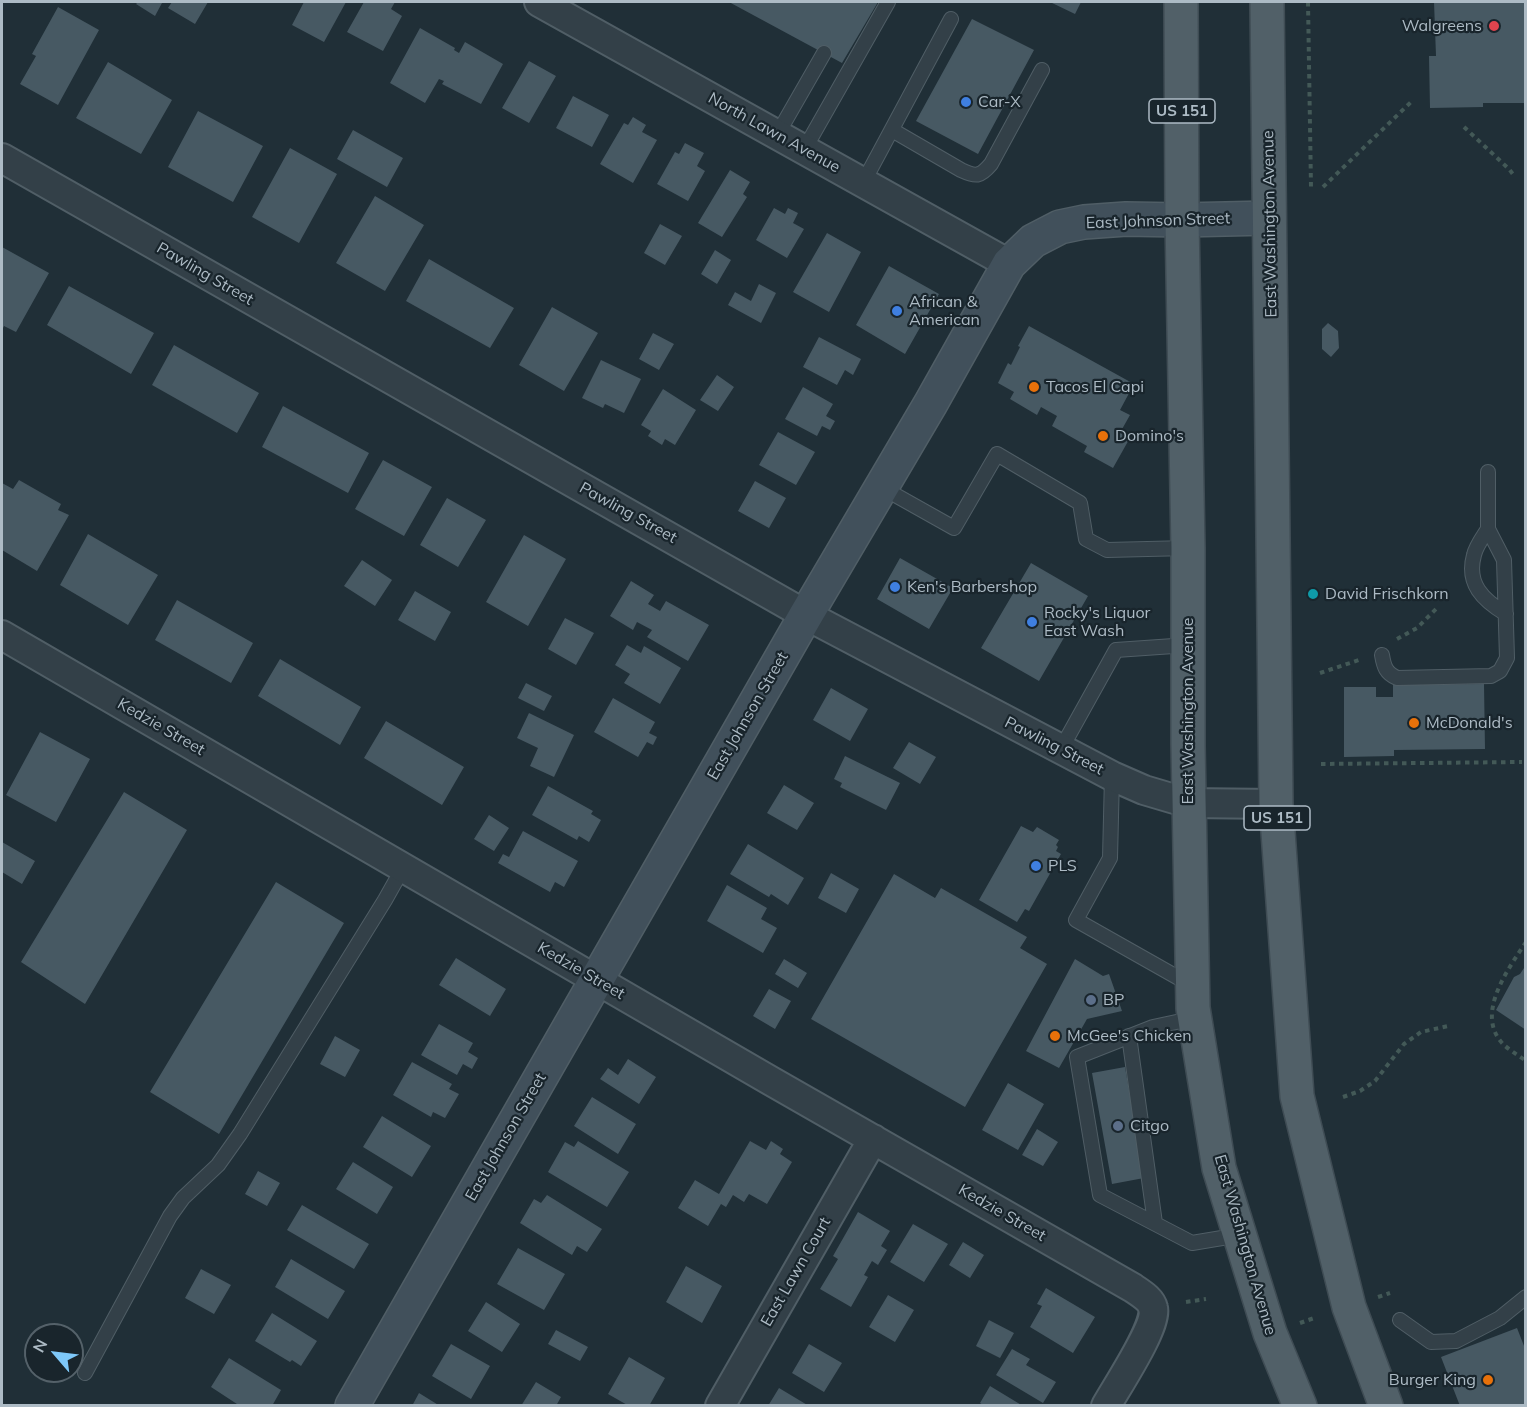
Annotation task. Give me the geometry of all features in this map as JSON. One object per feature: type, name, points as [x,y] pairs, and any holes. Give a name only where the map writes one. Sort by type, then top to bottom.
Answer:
[{"type":"main road","name":"East Washington Avenue","points":[[1181,2],[1188,548],[1188,803],[1193,1008],[1220,1168],[1270,1333],[1300,1406]]},
{"type":"main road","name":"East Washington Avenue","points":[[1268,2],[1276,804],[1297,1096],[1349,1307],[1386,1406]]},
{"type":"street","name":"North Lawn Avenue","points":[[539,2],[1009,264]]},
{"type":"street","name":"Pawling Street","points":[[2,158],[806,615],[1112,776],[1144,790],[1188,803],[1276,804]]},
{"type":"street","name":"East Johnson Street","points":[[352,1406],[1009,264],[1033,241],[1060,227],[1084,222],[1126,219],[1269,218]]},
{"type":"street","name":"Kedzie Street","points":[[2,635],[1133,1288],[1153,1305],[1154,1312],[1144,1340],[1106,1406]]},
{"type":"street","name":"East Lawn Court","points":[[720,1406],[873,1139]]},
{"type":"lane","points":[[804,150],[888,2]]},
{"type":"lane","points":[[863,183],[951,19]]},
{"type":"lane","points":[[777,135],[824,53]]},
{"type":"lane","points":[[892,130],[970,175],[977,175],[984,172],[991,164],[1042,70]]},
{"type":"lane","points":[[881,487],[954,528],[997,454],[1080,502],[1086,539],[1107,550],[1188,548]]},
{"type":"lane","points":[[1383,655],[1384,667],[1390,675],[1397,678],[1491,676],[1500,671],[1507,658],[1504,560],[1488,529],[1488,472]]},
{"type":"lane","points":[[1488,529],[1474,553],[1471,573],[1478,591],[1490,604],[1506,614]]},
{"type":"lane","points":[[1060,749],[1116,650],[1188,645]]},
{"type":"lane","points":[[1112,776],[1110,858],[1076,920],[1193,986]]},
{"type":"lane","points":[[85,1373],[170,1216],[183,1198],[218,1165],[240,1134],[403,868]]},
{"type":"lane","points":[[1195,1018],[1153,1028],[1077,1057],[1100,1195],[1192,1243],[1240,1235]]},
{"type":"lane","points":[[1130,1036],[1155,1223]]},
{"type":"lane","points":[[1400,1320],[1431,1342],[1456,1341],[1500,1318],[1526,1297]]},
{"type":"path","points":[[1308,2],[1311,187]]},
{"type":"path","points":[[1323,187],[1411,102]]},
{"type":"path","points":[[1464,127],[1515,177]]},
{"type":"path","points":[[1321,764],[1522,762]]},
{"type":"path","points":[[1526,942],[1500,982],[1491,1014],[1502,1043],[1526,1061]]},
{"type":"path","points":[[1343,1097],[1360,1091],[1375,1081],[1404,1044],[1421,1032],[1448,1026]]},
{"type":"path","points":[[1375,1298],[1390,1293]]},
{"type":"path","points":[[1186,1302],[1206,1299]]},
{"type":"path","points":[[1296,1324],[1317,1317]]},
{"type":"building","points":[[138,2],[162,3],[155,16],[136,4]]},
{"type":"building","points":[[172,2],[208,2],[195,24],[168,8]]},
{"type":"building","points":[[304,2],[346,2],[324,42],[292,25]]},
{"type":"building","points":[[364,2],[395,2],[391,9],[402,16],[383,51],[347,32]]},
{"type":"building","points":[[729,2],[878,2],[842,63]]},
{"type":"building","points":[[1050,2],[1081,2],[1075,14]]},
{"type":"building","name":"Walgreens","points":[[1434,2],[1526,2],[1526,103],[1483,103],[1483,107],[1430,108],[1429,56],[1436,56]]},
{"type":"building","points":[[58,7],[99,30],[58,105],[20,84],[36,56],[32,54]]},
{"type":"building","name":"Car-X","points":[[972,19],[1034,50],[978,154],[916,121]]},
{"type":"building","points":[[420,28],[455,48],[454,50],[459,53],[465,42],[503,64],[481,104],[442,84],[444,81],[439,79],[425,103],[390,83]]},
{"type":"building","points":[[529,61],[556,76],[529,123],[502,108]]},
{"type":"building","points":[[108,62],[172,100],[141,154],[76,118]]},
{"type":"building","points":[[573,96],[609,115],[592,147],[556,128]]},
{"type":"building","points":[[198,111],[263,146],[233,202],[168,167]]},
{"type":"building","points":[[633,117],[646,125],[642,132],[657,140],[633,183],[600,164],[624,123],[628,125]]},
{"type":"building","points":[[353,130],[403,158],[387,187],[337,159]]},
{"type":"building","points":[[685,143],[704,153],[697,166],[705,171],[688,201],[657,184],[675,152],[679,154]]},
{"type":"building","points":[[290,148],[337,174],[299,243],[252,217]]},
{"type":"building","points":[[730,170],[750,182],[743,194],[747,197],[722,237],[698,223]]},
{"type":"building","points":[[375,196],[424,225],[385,291],[336,263]]},
{"type":"building","points":[[774,208],[785,214],[788,208],[798,213],[793,223],[804,229],[787,258],[756,240]]},
{"type":"building","points":[[660,224],[682,236],[665,265],[644,253]]},
{"type":"building","points":[[827,233],[861,252],[829,312],[793,292]]},
{"type":"building","points":[[2,247],[49,273],[16,332],[4,326],[2,330]]},
{"type":"building","points":[[715,250],[731,260],[717,284],[701,274]]},
{"type":"building","points":[[429,259],[514,308],[490,348],[406,301]]},
{"type":"building","points":[[889,266],[939,294],[905,354],[856,325]]},
{"type":"building","points":[[759,284],[776,293],[761,323],[728,305],[735,292],[751,301]]},
{"type":"building","points":[[69,286],[154,333],[131,374],[47,325]]},
{"type":"building","points":[[552,307],[598,333],[564,391],[519,365]]},
{"type":"building","points":[[1328,323],[1338,331],[1339,348],[1331,357],[1322,349],[1322,329]]},
{"type":"building","points":[[1029,326],[1134,384],[1120,410],[1130,415],[1121,431],[1131,436],[1113,468],[1084,452],[1087,446],[1052,426],[1057,416],[1041,407],[1037,415],[1010,399],[1014,392],[998,383],[1008,363],[1011,365]]},
{"type":"building","points":[[653,333],[674,344],[659,370],[639,359]]},
{"type":"building","points":[[819,337],[861,359],[853,375],[845,370],[837,385],[803,367]]},
{"type":"building","points":[[174,345],[259,393],[237,433],[152,385]]},
{"type":"building","points":[[601,360],[641,379],[624,413],[605,404],[603,408],[582,398]]},
{"type":"building","points":[[717,375],[734,387],[718,411],[700,400]]},
{"type":"building","points":[[803,387],[833,404],[826,416],[835,421],[830,430],[822,426],[817,436],[785,419]]},
{"type":"building","points":[[663,389],[696,410],[675,445],[665,439],[662,445],[648,436],[651,431],[641,425]]},
{"type":"building","points":[[283,406],[369,453],[348,493],[262,447]]},
{"type":"building","points":[[778,432],[815,452],[796,485],[759,465]]},
{"type":"building","points":[[383,460],[432,487],[404,536],[355,509]]},
{"type":"building","points":[[19,480],[61,504],[58,510],[69,515],[37,571],[2,550],[2,483],[13,489]]},
{"type":"building","points":[[755,481],[786,498],[769,528],[738,511]]},
{"type":"building","points":[[447,498],[486,520],[458,567],[420,545]]},
{"type":"building","points":[[88,534],[158,575],[128,625],[60,585]]},
{"type":"building","points":[[524,535],[566,559],[528,626],[486,602]]},
{"type":"building","points":[[900,558],[953,588],[929,629],[877,599]]},
{"type":"building","points":[[362,560],[392,580],[375,606],[344,586]]},
{"type":"building","points":[[1031,563],[1088,596],[1039,681],[981,648]]},
{"type":"building","points":[[631,581],[654,595],[648,604],[660,611],[666,601],[709,625],[688,661],[647,637],[652,630],[637,622],[633,630],[610,616]]},
{"type":"building","points":[[415,591],[451,612],[435,641],[398,620]]},
{"type":"building","points":[[177,600],[253,643],[231,683],[155,640]]},
{"type":"building","points":[[565,618],[594,633],[576,665],[548,649]]},
{"type":"building","points":[[627,645],[641,653],[644,646],[681,668],[660,704],[624,683],[630,674],[615,665]]},
{"type":"building","points":[[280,659],[361,707],[340,745],[258,696]]},
{"type":"building","points":[[526,683],[552,696],[544,711],[518,698]]},
{"type":"building","name":"McDonald's","points":[[1484,684],[1485,749],[1394,750],[1394,756],[1344,757],[1344,687],[1376,687],[1376,697],[1393,697],[1393,685]]},
{"type":"building","points":[[831,688],[868,709],[850,741],[813,720]]},
{"type":"building","points":[[613,698],[655,722],[649,733],[657,737],[653,745],[647,742],[638,757],[594,732]]},
{"type":"building","points":[[529,713],[574,735],[554,777],[530,766],[538,748],[517,738]]},
{"type":"building","points":[[386,721],[464,767],[442,805],[364,758]]},
{"type":"building","points":[[40,732],[90,759],[56,822],[6,795]]},
{"type":"building","points":[[909,742],[936,757],[920,784],[893,768]]},
{"type":"building","points":[[845,756],[900,783],[886,810],[840,787],[842,783],[834,779]]},
{"type":"building","points":[[784,785],[814,803],[797,830],[767,813]]},
{"type":"building","points":[[548,786],[593,811],[591,814],[601,820],[589,842],[579,836],[577,840],[532,815]]},
{"type":"building","points":[[124,792],[187,830],[85,1004],[21,962]]},
{"type":"building","points":[[489,815],[509,828],[494,851],[474,839]]},
{"type":"building","points":[[1021,826],[1033,832],[1037,827],[1059,840],[1056,851],[1061,854],[1029,911],[1025,909],[1017,922],[979,900]]},
{"type":"building","points":[[523,831],[578,861],[564,887],[555,882],[550,892],[498,863],[503,854],[509,857]]},
{"type":"building","points":[[2,842],[35,861],[22,884],[2,872]]},
{"type":"building","points":[[748,844],[804,878],[788,905],[771,894],[769,897],[730,874]]},
{"type":"building","points":[[831,873],[859,889],[846,913],[818,898]]},
{"type":"building","points":[[894,874],[935,898],[941,888],[1027,937],[1020,948],[1047,964],[965,1107],[811,1019]]},
{"type":"building","points":[[276,882],[344,923],[219,1134],[150,1092]]},
{"type":"building","points":[[727,885],[767,908],[761,919],[777,928],[763,953],[707,921]]},
{"type":"building","points":[[456,958],[506,989],[490,1016],[439,985]]},
{"type":"building","points":[[784,959],[807,973],[798,988],[775,974]]},
{"type":"building","points":[[1075,959],[1103,976],[1109,974],[1122,1011],[1087,1019],[1059,1068],[1026,1051]]},
{"type":"building","points":[[1526,965],[1526,1030],[1496,1010],[1514,977],[1520,974]]},
{"type":"building","points":[[769,989],[791,1001],[775,1029],[753,1016]]},
{"type":"building","points":[[439,1024],[473,1043],[468,1052],[478,1058],[472,1069],[463,1064],[457,1075],[421,1055]]},
{"type":"building","points":[[335,1036],[360,1050],[345,1077],[320,1064]]},
{"type":"building","points":[[628,1059],[656,1077],[639,1104],[600,1079],[608,1068],[618,1075]]},
{"type":"building","points":[[412,1062],[452,1084],[449,1089],[459,1094],[445,1118],[433,1112],[431,1117],[393,1095]]},
{"type":"building","name":"Citgo","points":[[1125,1067],[1144,1178],[1112,1184],[1092,1073]]},
{"type":"building","points":[[1008,1083],[1044,1104],[1018,1150],[982,1130]]},
{"type":"building","points":[[592,1097],[636,1124],[618,1154],[574,1126]]},
{"type":"building","points":[[382,1116],[431,1146],[412,1177],[363,1147]]},
{"type":"building","points":[[1037,1129],[1058,1142],[1043,1166],[1022,1155]]},
{"type":"building","points":[[578,1141],[629,1172],[607,1207],[548,1172],[565,1142],[574,1147]]},
{"type":"building","points":[[750,1141],[766,1150],[771,1141],[783,1149],[780,1154],[792,1162],[767,1204],[749,1194],[744,1202],[733,1195],[726,1207],[721,1204],[708,1226],[678,1208],[695,1180],[719,1194]]},
{"type":"building","points":[[353,1162],[393,1187],[377,1214],[336,1189]]},
{"type":"building","points":[[258,1171],[280,1183],[267,1206],[245,1194]]},
{"type":"building","points":[[547,1195],[602,1229],[587,1252],[577,1246],[572,1255],[520,1223],[534,1199],[541,1203]]},
{"type":"building","points":[[302,1205],[369,1244],[354,1269],[287,1230]]},
{"type":"building","points":[[858,1212],[890,1231],[881,1246],[887,1250],[878,1265],[872,1261],[864,1275],[868,1277],[851,1307],[820,1289],[838,1259],[833,1256]]},
{"type":"building","points":[[913,1224],[948,1244],[924,1282],[890,1262]]},
{"type":"building","points":[[963,1242],[984,1255],[970,1278],[949,1265]]},
{"type":"building","points":[[518,1248],[565,1274],[544,1310],[497,1284]]},
{"type":"building","points":[[291,1259],[345,1291],[328,1319],[275,1287]]},
{"type":"building","points":[[686,1266],[722,1286],[702,1323],[666,1302]]},
{"type":"building","points":[[201,1269],[231,1285],[214,1314],[185,1298]]},
{"type":"building","points":[[1046,1288],[1095,1317],[1073,1353],[1030,1327],[1042,1306],[1037,1304]]},
{"type":"building","points":[[888,1295],[914,1310],[895,1342],[869,1327]]},
{"type":"building","points":[[486,1302],[520,1324],[502,1352],[468,1331]]},
{"type":"building","points":[[272,1313],[317,1341],[301,1366],[255,1341]]},
{"type":"building","points":[[989,1320],[1014,1333],[1000,1358],[976,1346]]},
{"type":"building","name":"Burger King","points":[[1517,1328],[1526,1351],[1526,1404],[1522,1406],[1460,1406],[1441,1357]]},
{"type":"building","points":[[556,1330],[588,1347],[580,1361],[548,1344]]},
{"type":"building","points":[[451,1344],[490,1366],[471,1399],[432,1376]]},
{"type":"building","points":[[809,1344],[842,1363],[824,1392],[792,1373]]},
{"type":"building","points":[[1012,1349],[1030,1359],[1026,1365],[1056,1382],[1043,1403],[996,1375]]},
{"type":"building","points":[[629,1357],[665,1378],[649,1406],[629,1406],[608,1394]]},
{"type":"building","points":[[229,1358],[281,1390],[272,1406],[240,1406],[211,1387]]},
{"type":"building","points":[[536,1382],[561,1397],[556,1406],[521,1406]]},
{"type":"building","points":[[990,1386],[1023,1406],[984,1406],[980,1403]]},
{"type":"building","points":[[779,1388],[809,1406],[768,1406]]},
{"type":"building","points":[[419,1393],[440,1406],[412,1406]]},
{"type":"place","name":"Walgreens","points":[[1494,26]]},
{"type":"place","name":"Car-X","points":[[966,102]]},
{"type":"place","name":"African & American","points":[[897,311]]},
{"type":"place","name":"Tacos El Capi","points":[[1034,387]]},
{"type":"place","name":"Domino's","points":[[1103,436]]},
{"type":"place","name":"Ken's Barbershop","points":[[895,587]]},
{"type":"place","name":"David Frischkorn","points":[[1313,594]]},
{"type":"place","name":"Rocky's Liquor East Wash","points":[[1032,622]]},
{"type":"place","name":"McDonald's","points":[[1414,723]]},
{"type":"place","name":"PLS","points":[[1036,866]]},
{"type":"place","name":"BP","points":[[1091,1000]]},
{"type":"place","name":"McGee's Chicken","points":[[1055,1036]]},
{"type":"place","name":"Citgo","points":[[1118,1126]]},
{"type":"place","name":"Burger King","points":[[1488,1380]]}]
